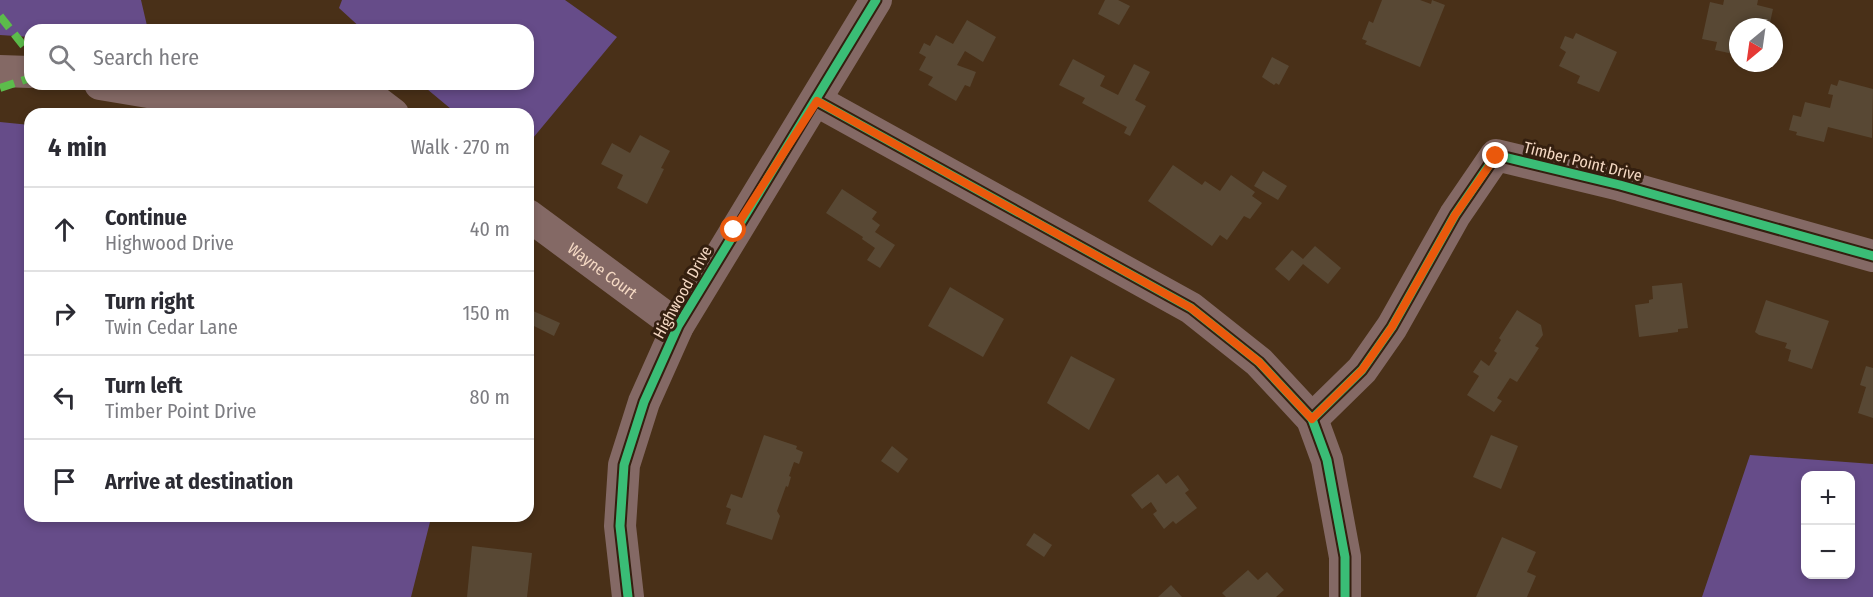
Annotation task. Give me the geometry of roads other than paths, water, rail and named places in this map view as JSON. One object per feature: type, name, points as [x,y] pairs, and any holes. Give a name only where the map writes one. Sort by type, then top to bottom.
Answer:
[{"type":"street","name":"Highwood Drive","points":[[628,597],[620,526],[624,465],[644,402],[678,326],[734,230],[817,101],[876,0]]},
{"type":"street","points":[[0,71],[24,72]]},
{"type":"street","points":[[134,90],[202,102],[282,106],[368,95],[385,108]]},
{"type":"street","points":[[817,101],[1191,308],[1259,362],[1312,419],[1327,460],[1345,556],[1345,597]]},
{"type":"street","name":"Timber Point Drive","points":[[1312,419],[1362,370],[1374,353],[1392,327],[1455,215],[1496,156],[1620,185],[1873,256]]},
{"type":"street","name":"Wayne Court","points":[[534,219],[678,326]]}]
